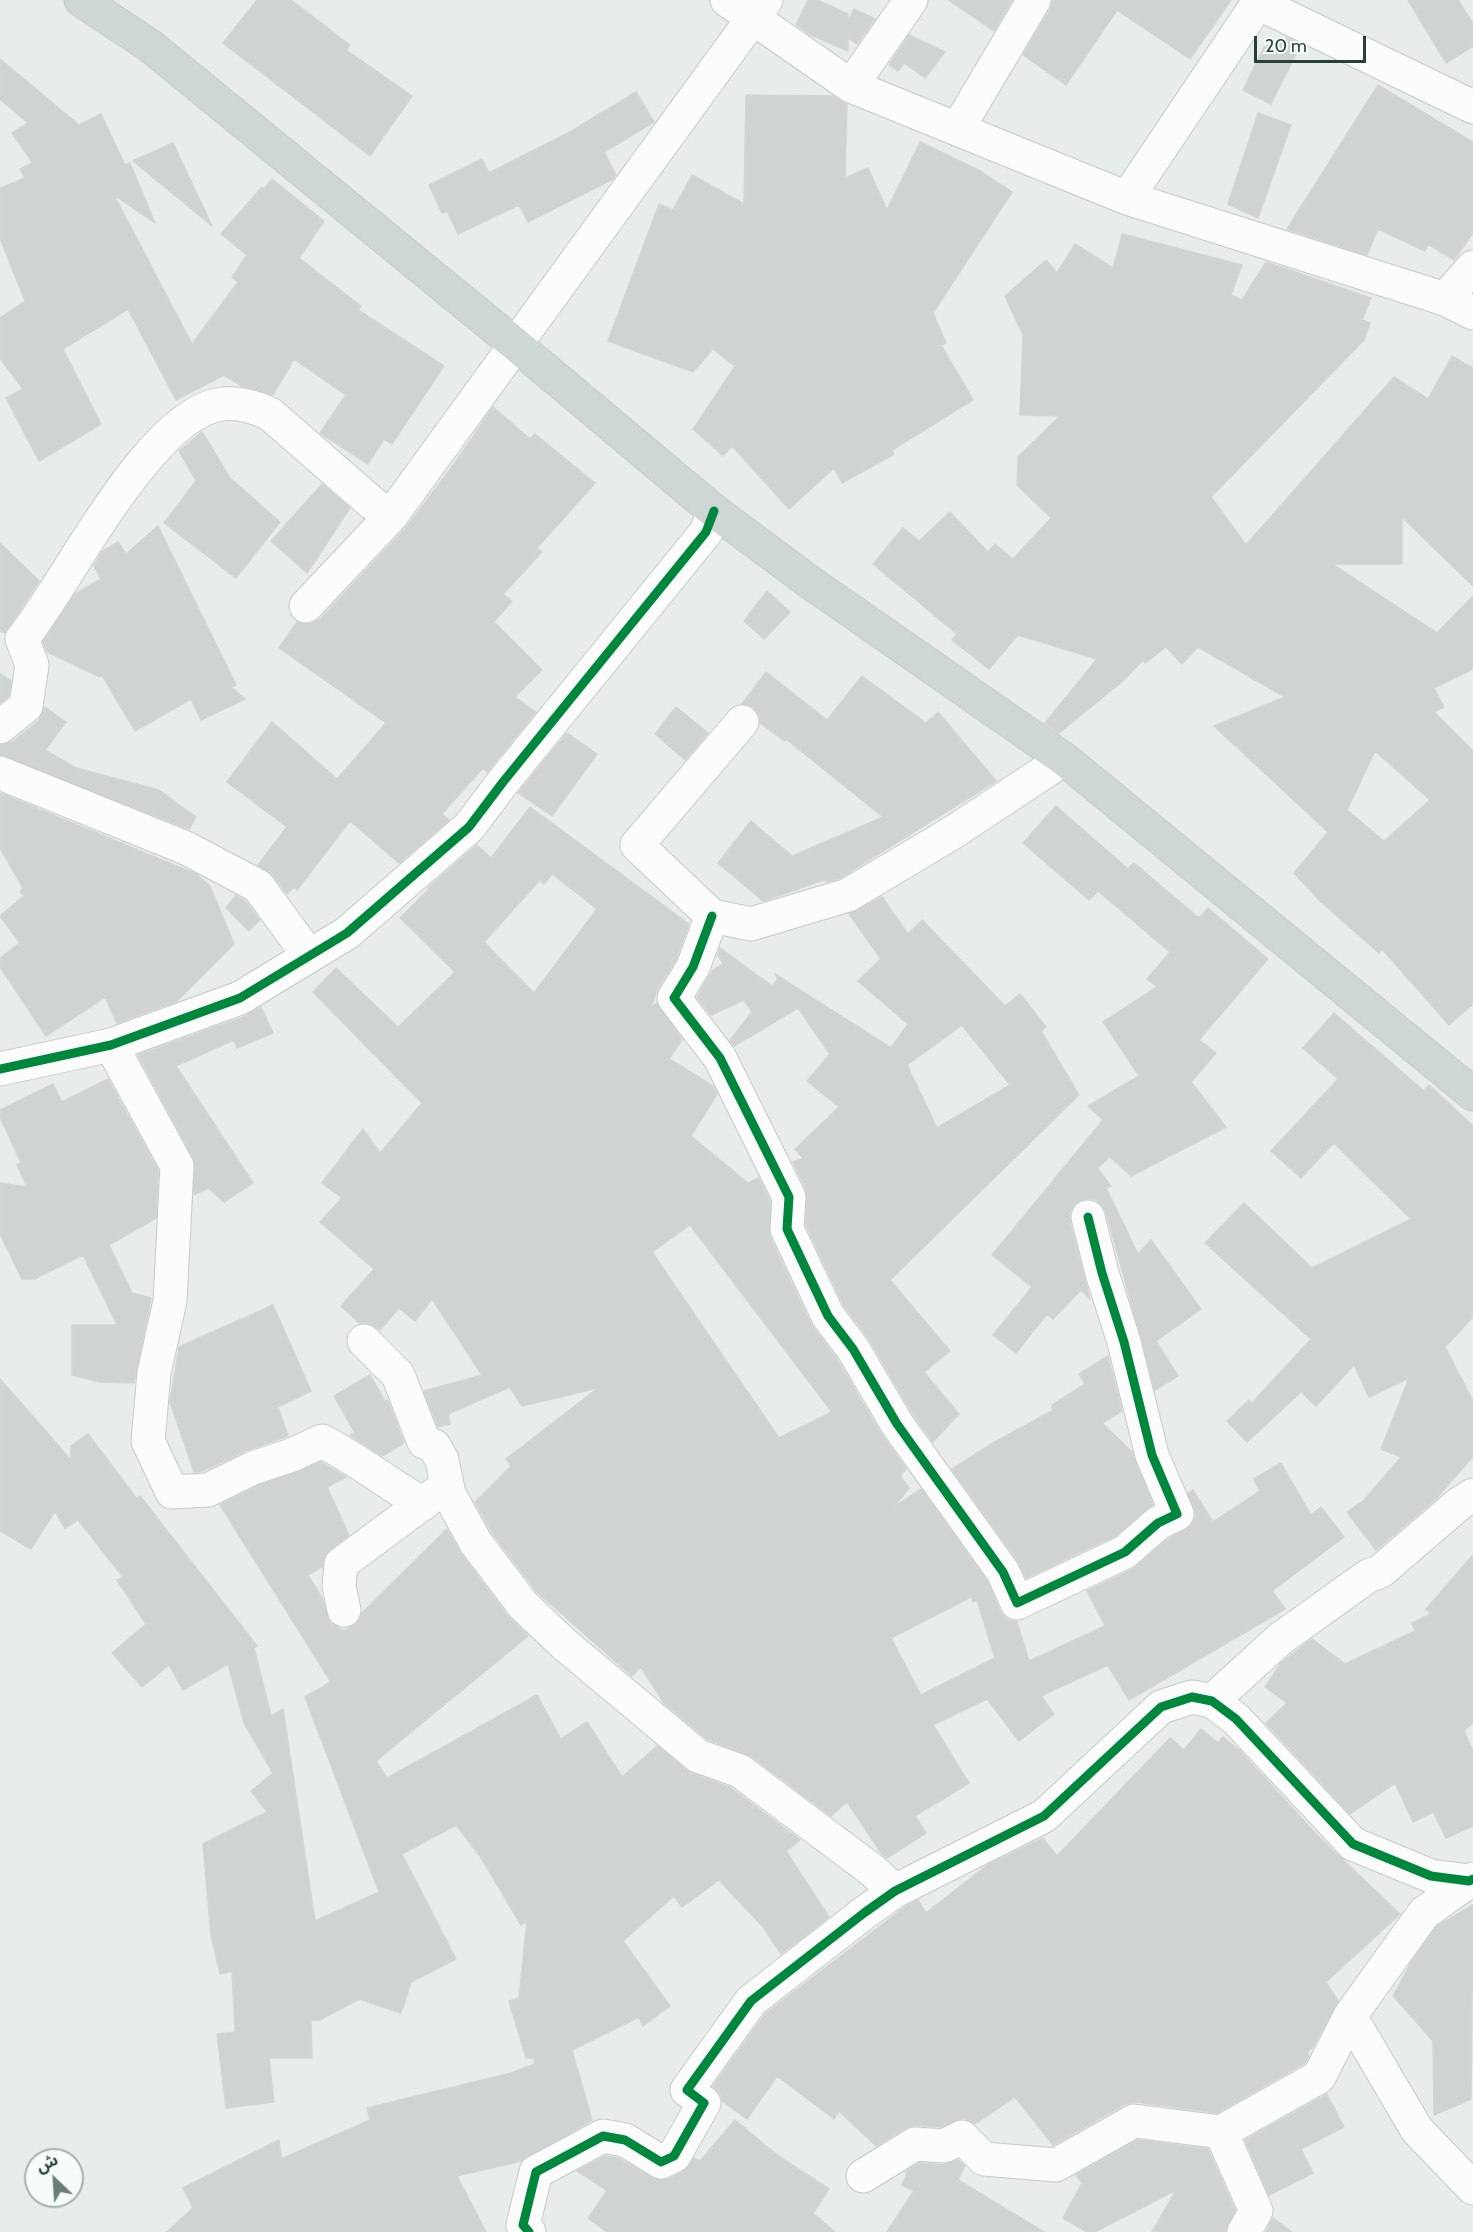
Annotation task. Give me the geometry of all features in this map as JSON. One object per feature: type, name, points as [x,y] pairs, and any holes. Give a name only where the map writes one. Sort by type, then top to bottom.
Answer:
[{"type":"main road","points":[[81,0],[149,45],[516,345],[714,511],[811,583],[1064,759],[1473,1094]]},
{"type":"street","points":[[727,0],[760,9],[851,86],[1127,198],[1459,306],[1473,267]]},
{"type":"street","points":[[851,86],[912,0]]},
{"type":"street","points":[[958,128],[1034,0]]},
{"type":"street","points":[[1127,198],[1259,2],[1473,107]]},
{"type":"street","points":[[306,606],[392,516],[760,9]]},
{"type":"street","points":[[0,728],[26,706],[32,665],[22,639],[56,592],[73,559],[108,507],[170,433],[200,412],[221,404],[237,404],[254,406],[270,414],[372,503],[392,516]]},
{"type":"street","points":[[0,1069],[111,1045],[240,999],[347,933],[470,827],[510,773],[706,532],[714,511]]},
{"type":"street","points":[[742,722],[637,845],[712,916],[751,924],[848,895],[952,832],[1064,759]]},
{"type":"street","points":[[0,773],[186,848],[258,886],[309,956]]},
{"type":"street","points":[[712,916],[693,967],[674,998],[720,1058],[789,1197],[787,1229],[828,1316],[853,1349],[897,1424],[1003,1572],[1017,1603],[1125,1552],[1158,1524],[1177,1514],[1152,1455],[1124,1342],[1101,1273],[1088,1217]]},
{"type":"street","points":[[111,1045],[177,1166],[170,1301],[154,1373],[148,1441],[172,1492],[208,1490],[253,1468],[292,1455],[322,1441],[435,1494],[449,1494],[476,1543],[523,1605],[564,1644],[698,1756],[740,1771],[872,1870],[895,1891]]},
{"type":"street","points":[[344,1610],[339,1586],[341,1564],[435,1494],[442,1460],[434,1446],[424,1442],[398,1375],[364,1341]]},
{"type":"street","points":[[1212,1701],[1280,1639],[1368,1576],[1381,1570],[1460,1503],[1473,1495]]},
{"type":"street","points":[[529,2232],[523,2225],[536,2172],[603,2136],[625,2140],[661,2162],[674,2156],[704,2103],[687,2090],[750,2001],[895,1891],[1044,1816],[1161,1707],[1192,1696],[1212,1701],[1236,1719],[1353,1844],[1431,1876],[1471,1880]]},
{"type":"street","points":[[862,2176],[915,2144],[944,2146],[962,2137],[984,2159],[1056,2165],[1134,2121],[1221,2132],[1318,2077],[1350,2016],[1424,1913],[1471,1880]]},
{"type":"street","points":[[1350,2016],[1417,2130],[1473,2188]]},
{"type":"street","points":[[1221,2132],[1256,2211],[1244,2232]]},
{"type":"building","points":[[257,0],[291,0],[350,45],[346,50],[412,96],[370,156],[223,43]]},
{"type":"building","points":[[808,0],[817,0],[848,14],[848,21],[854,9],[875,19],[857,44],[848,38],[848,51],[809,34],[796,25]]},
{"type":"building","points":[[948,0],[1012,0],[994,31]]},
{"type":"building","points":[[1053,0],[1231,0],[1190,59],[1117,10],[1066,85],[1023,55],[1050,10]]},
{"type":"building","points":[[1408,0],[1458,0],[1473,24],[1473,46],[1446,63]]},
{"type":"building","points":[[909,35],[945,52],[925,78],[904,63],[898,71],[889,65]]},
{"type":"building","points":[[1287,38],[1301,44],[1271,104],[1243,90],[1264,47]]},
{"type":"building","points":[[0,59],[79,125],[101,114],[125,165],[130,163],[155,223],[114,195],[192,344],[238,282],[232,277],[247,255],[221,234],[262,187],[264,189],[272,179],[324,221],[299,258],[361,306],[358,310],[444,366],[392,444],[384,439],[368,464],[320,433],[346,395],[294,359],[273,395],[242,386],[224,375],[176,400],[128,309],[63,349],[101,424],[39,461],[6,398],[23,389],[0,358],[0,318],[25,301],[0,238],[0,188],[25,178],[20,169],[33,163],[12,133],[28,123],[0,99]]},
{"type":"building","points":[[1378,85],[1473,142],[1473,233],[1454,260],[1428,244],[1425,251],[1378,229],[1367,255],[1287,229]]},
{"type":"building","points":[[636,92],[654,122],[604,152],[616,175],[613,179],[528,222],[519,205],[458,234],[447,211],[442,213],[429,185],[482,159],[489,173],[570,132]]},
{"type":"building","points":[[746,95],[832,96],[847,105],[845,178],[868,168],[887,210],[920,142],[980,171],[1012,192],[933,313],[946,343],[941,345],[973,400],[892,450],[894,454],[842,483],[834,468],[789,509],[732,446],[723,456],[693,429],[735,366],[713,349],[693,372],[608,341],[659,204],[673,210],[692,175],[744,204]]},
{"type":"building","points":[[1258,113],[1291,125],[1258,218],[1228,204]]},
{"type":"building","points":[[173,143],[212,226],[133,161]]},
{"type":"building","points":[[1122,234],[1242,265],[1231,295],[1242,300],[1266,262],[1371,298],[1362,320],[1370,323],[1364,340],[1211,497],[1246,545],[1394,377],[1428,399],[1452,356],[1473,368],[1473,586],[1402,517],[1402,564],[1332,564],[1437,633],[1473,596],[1473,669],[1434,688],[1444,707],[1434,712],[1473,751],[1473,1004],[1449,1025],[1382,949],[1379,953],[1321,902],[1294,873],[1328,832],[1214,726],[1285,697],[1198,647],[1182,664],[1166,647],[1145,663],[1143,660],[1124,680],[1059,733],[1045,723],[1097,659],[1018,635],[989,669],[952,640],[957,634],[873,564],[903,528],[919,541],[950,512],[988,552],[995,544],[1013,559],[1051,518],[1017,485],[1018,457],[1060,416],[1020,415],[1023,335],[1005,296],[1046,260],[1057,273],[1075,244],[1113,268]],"holes":[[[1375,751],[1430,800],[1384,841],[1347,810]]]},
{"type":"building","points":[[493,407],[530,439],[535,434],[595,483],[537,548],[542,552],[503,594],[512,601],[494,622],[542,670],[515,697],[536,712],[487,772],[483,768],[442,814],[449,820],[399,863],[350,821],[297,890],[294,887],[287,894],[273,875],[258,865],[287,827],[227,782],[272,722],[337,779],[386,723],[279,648],[297,622],[311,624],[320,619],[405,529]]},
{"type":"building","points":[[202,432],[230,478],[280,522],[236,578],[164,523],[196,481],[179,451]]},
{"type":"building","points":[[322,484],[350,508],[307,573],[271,541]]},
{"type":"building","points":[[158,526],[236,685],[231,687],[245,699],[201,720],[191,699],[135,731],[102,675],[100,677],[47,652],[43,642],[75,594],[101,579],[94,566],[102,552],[118,542],[126,554]]},
{"type":"building","points":[[0,543],[39,581],[5,633],[0,631]]},
{"type":"building","points":[[767,591],[790,612],[764,639],[744,621]]},
{"type":"building","points":[[766,672],[827,720],[862,676],[926,723],[938,712],[996,781],[840,878],[826,882],[824,880],[763,901],[718,863],[751,821],[792,856],[883,817],[786,739],[785,741],[760,723],[759,715],[754,707],[742,704]]},
{"type":"building","points":[[0,674],[11,681],[9,696],[0,703]]},
{"type":"building","points":[[45,707],[66,722],[45,750],[76,768],[159,790],[196,817],[189,829],[0,755],[0,745],[12,742],[38,721]]},
{"type":"building","points":[[676,707],[708,733],[685,760],[655,734]]},
{"type":"building","points":[[567,733],[597,754],[552,816],[518,793]]},
{"type":"building","points":[[0,793],[196,874],[210,886],[234,944],[177,1001],[117,1023],[105,997],[46,1036],[0,967],[0,958],[20,943],[0,916],[24,896],[20,892],[23,888],[0,848]]},
{"type":"building","points":[[1056,806],[1128,869],[1134,863],[1199,918],[1208,908],[1268,959],[1199,1040],[1216,1053],[1191,1082],[1226,1127],[1131,1176],[1110,1157],[1097,1168],[1111,1186],[1106,1188],[1138,1254],[1151,1240],[1201,1309],[1156,1341],[1178,1376],[1155,1390],[1106,1212],[1102,1204],[1094,1199],[1084,1199],[1075,1203],[1070,1212],[1070,1222],[1090,1299],[1081,1290],[1053,1319],[1047,1314],[1016,1353],[993,1335],[1032,1287],[992,1255],[1103,1120],[1088,1106],[1139,1076],[1103,1022],[1157,987],[1147,979],[1170,952],[1098,891],[1089,900],[1023,843]]},
{"type":"building","points":[[530,807],[689,924],[676,959],[658,988],[651,1007],[657,1003],[682,1040],[669,1059],[713,1086],[717,1094],[691,1136],[748,1183],[759,1178],[770,1201],[770,1237],[811,1324],[837,1359],[881,1434],[906,1469],[900,1476],[909,1488],[894,1507],[921,1489],[987,1581],[1000,1611],[1007,1619],[1017,1622],[1029,1661],[1105,1626],[1087,1591],[1133,1569],[1168,1539],[1192,1525],[1196,1515],[1188,1493],[1193,1490],[1213,1522],[1260,1491],[1254,1479],[1281,1463],[1311,1515],[1321,1507],[1344,1537],[1272,1591],[1285,1609],[1129,1700],[1108,1665],[1041,1696],[1054,1714],[1019,1741],[987,1699],[933,1725],[969,1783],[915,1816],[926,1833],[887,1858],[881,1853],[847,1802],[831,1816],[751,1756],[707,1739],[664,1703],[641,1667],[632,1676],[537,1592],[492,1533],[475,1502],[511,1466],[506,1459],[598,1388],[522,1406],[510,1387],[448,1414],[450,1424],[438,1427],[424,1391],[482,1375],[432,1299],[415,1321],[399,1308],[380,1330],[369,1323],[359,1323],[341,1306],[374,1269],[320,1222],[342,1198],[322,1183],[363,1129],[380,1153],[422,1103],[313,992],[336,968],[398,1027],[455,972],[400,918],[428,888],[477,845],[491,858]],"holes":[[[552,874],[597,909],[534,993],[484,942],[540,880],[544,884]],[[690,1225],[832,1412],[779,1438],[652,1252]],[[971,1597],[973,1602],[977,1600],[995,1658],[921,1695],[891,1638]]]},
{"type":"building","points":[[236,895],[245,901],[260,920],[249,931],[226,908]]},
{"type":"building","points":[[882,897],[908,934],[922,920],[1005,1006],[1020,994],[1046,1027],[1041,1031],[1079,1095],[890,1280],[950,1351],[924,1372],[959,1414],[933,1442],[913,1414],[869,1339],[844,1306],[806,1225],[806,1189],[793,1162],[803,1158],[795,1149],[839,1107],[807,1081],[830,1054],[798,1008],[734,1046],[730,1040],[752,1012],[744,1000],[711,1015],[697,997],[712,971],[723,964],[718,955],[720,948],[772,986],[778,979],[775,974],[891,1048],[908,1024],[858,981],[881,959],[849,914]],"holes":[[[962,1025],[1010,1085],[937,1128],[907,1065]]]},
{"type":"building","points":[[261,1007],[273,1033],[237,1048],[234,1040],[176,1066],[253,1183],[224,1202],[208,1188],[194,1195],[193,1157],[138,1055],[246,1016]]},
{"type":"building","points":[[1334,1013],[1424,1091],[1429,1085],[1473,1126],[1473,1317],[1445,1347],[1473,1401],[1473,1456],[1436,1499],[1376,1550],[1347,1512],[1364,1500],[1401,1457],[1381,1449],[1409,1378],[1369,1397],[1354,1365],[1316,1406],[1301,1392],[1247,1442],[1227,1421],[1249,1400],[1252,1403],[1311,1339],[1205,1243],[1244,1203],[1312,1268],[1411,1219],[1334,1143],[1301,1178],[1271,1151],[1338,1079],[1303,1048]]},
{"type":"building","points":[[108,1079],[158,1170],[156,1218],[109,1245],[132,1293],[151,1298],[134,1383],[100,1382],[72,1375],[72,1325],[117,1325],[83,1255],[34,1279],[22,1279],[0,1234],[0,1183],[27,1187],[17,1165],[21,1163],[0,1117],[0,1110],[53,1084],[62,1102]]},
{"type":"building","points":[[273,1305],[311,1391],[278,1407],[288,1436],[245,1451],[203,1471],[194,1472],[170,1402],[179,1347]]},
{"type":"building","points":[[1108,1356],[1122,1411],[1102,1423],[1132,1452],[1153,1505],[1115,1536],[1026,1578],[1018,1561],[952,1469],[993,1443],[1052,1411],[1052,1405],[1085,1384],[1079,1374]]},
{"type":"building","points":[[370,1375],[385,1401],[388,1401],[404,1443],[382,1456],[350,1435],[355,1433],[334,1396]]},
{"type":"building","points":[[0,1379],[71,1460],[71,1446],[88,1434],[137,1499],[140,1496],[257,1646],[254,1648],[271,1716],[283,1709],[315,1921],[379,1892],[305,1697],[331,1682],[220,1505],[260,1485],[321,1462],[346,1477],[327,1487],[349,1535],[325,1554],[322,1567],[308,1575],[322,1598],[330,1623],[344,1631],[356,1624],[362,1613],[447,1529],[461,1554],[508,1616],[528,1636],[376,1761],[387,1778],[537,1695],[561,1739],[587,1722],[622,1777],[657,1746],[691,1773],[731,1788],[800,1840],[786,1851],[829,1917],[781,1954],[763,1927],[719,1880],[682,1907],[674,1896],[623,1941],[670,2006],[643,2026],[639,2017],[572,2050],[592,2120],[521,2161],[457,2176],[486,2232],[167,2232],[193,2208],[183,2188],[279,2140],[281,2159],[370,2120],[367,2108],[511,2073],[535,2064],[534,2058],[526,2058],[509,2001],[519,1998],[527,1921],[521,1925],[480,1856],[456,1825],[402,1854],[456,1959],[411,1982],[401,2013],[359,1999],[320,2020],[311,2020],[312,2058],[269,2058],[274,2102],[226,2108],[217,2034],[235,2032],[232,1971],[220,1974],[211,1935],[203,1844],[267,1812],[251,1791],[273,1773],[244,1723],[228,1664],[183,1690],[169,1665],[142,1687],[112,1653],[146,1624],[117,1580],[123,1577],[78,1520],[65,1528],[55,1511],[31,1549],[0,1531]]},
{"type":"building","points":[[1473,1555],[1473,1722],[1464,1731],[1473,1751],[1473,1826],[1446,1838],[1433,1812],[1413,1822],[1395,1783],[1350,1814],[1266,1723],[1287,1703],[1265,1687],[1281,1663],[1312,1639],[1345,1664],[1415,1631],[1412,1623],[1431,1614],[1426,1609]]},
{"type":"building","points":[[1201,1729],[1218,1743],[1223,1737],[1239,1750],[1318,1836],[1400,1914],[1326,1982],[1338,2001],[1313,2047],[1307,2052],[1309,2055],[1305,2063],[1217,2113],[1136,2102],[1125,2104],[1053,2145],[1015,2097],[975,2124],[964,2118],[940,2127],[916,2125],[905,2128],[876,2146],[839,2111],[834,2119],[777,2076],[747,2119],[723,2102],[721,2095],[713,2086],[765,2014],[905,1907],[918,1900],[926,1913],[986,1866],[1043,1838],[1057,1856],[1170,1738],[1184,1750]]},
{"type":"building","points":[[1473,1905],[1471,2099],[1434,2115],[1433,2041],[1393,1996],[1412,1961],[1437,1926]]},
{"type":"building","points":[[1327,2094],[1344,2127],[1301,2149],[1313,2173],[1269,2195],[1245,2140]]},
{"type":"building","points":[[735,2120],[777,2155],[829,2189],[813,2213],[835,2232],[607,2232],[588,2218],[607,2191],[577,2171],[606,2156],[618,2158],[652,2178],[669,2179],[682,2173],[694,2158],[700,2161]]},
{"type":"building","points":[[1138,2140],[1208,2149],[1235,2210],[1225,2232],[1152,2232],[1176,2190],[1095,2232],[1087,2232],[1063,2218],[1082,2183],[1076,2175]]},
{"type":"building","points":[[958,2160],[965,2166],[958,2180],[1044,2232],[887,2232],[914,2191],[902,2185],[907,2174],[905,2172],[920,2163],[943,2165]]},
{"type":"building","points":[[1273,2218],[1292,2232],[1266,2232]]},
{"type":"cycle path","points":[[0,1069],[111,1045],[240,998],[347,933],[469,827],[706,532],[714,511]]},
{"type":"cycle path","points":[[712,916],[693,967],[674,998],[720,1058],[789,1197],[787,1229],[828,1316],[853,1349],[897,1424],[1003,1572],[1017,1603],[1125,1552],[1158,1523],[1177,1514],[1152,1455],[1124,1342],[1102,1273],[1088,1217]]},
{"type":"cycle path","points":[[529,2232],[523,2225],[536,2172],[603,2136],[625,2140],[661,2162],[674,2156],[704,2103],[687,2090],[751,2001],[895,1891],[1044,1816],[1161,1707],[1192,1697],[1212,1701],[1236,1719],[1353,1844],[1431,1876],[1469,1881],[1473,1879]]}]
